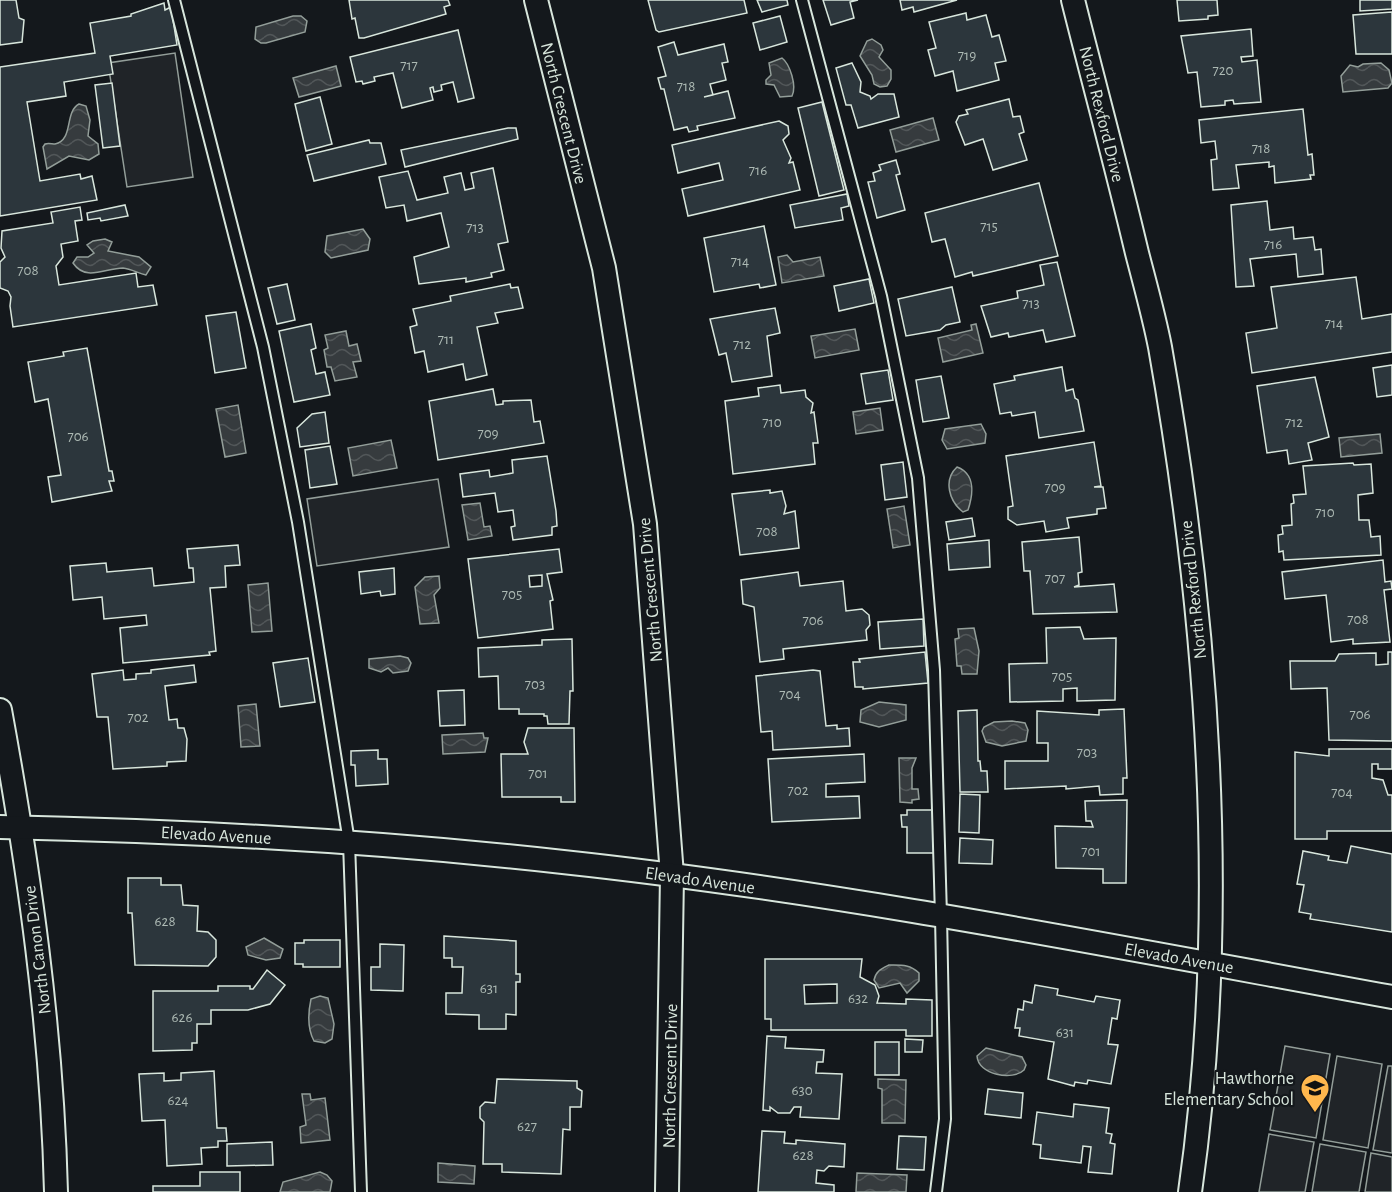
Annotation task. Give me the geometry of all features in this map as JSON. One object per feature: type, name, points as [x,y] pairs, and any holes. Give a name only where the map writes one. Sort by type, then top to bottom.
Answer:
[{"type":"street","name":"North Crescent Drive","points":[[536,0],[604,268],[645,524],[672,875],[667,1192]]},
{"type":"street","name":"North Rexford Drive","points":[[1073,0],[1159,345],[1197,602],[1207,741],[1211,964],[1197,1144],[1190,1192]]},
{"type":"street","name":"North Canon Drive","points":[[0,710],[11,827],[49,1054],[56,1192]]},
{"type":"street","name":"Elevado Avenue","points":[[11,827],[349,842],[566,862],[672,875],[941,916],[1392,996]]},
{"type":"lane","points":[[174,0],[266,359],[298,522],[349,842],[360,1192]]},
{"type":"lane","points":[[802,0],[881,296],[918,478],[934,670],[941,916],[945,1119],[936,1192]]},
{"type":"shaded area","points":[[175,53],[193,177],[127,187],[108,63]]},
{"type":"shaded area","points":[[438,479],[449,547],[317,566],[307,499]]},
{"type":"shaded area","points":[[1285,1046],[1330,1054],[1316,1138],[1270,1130]]},
{"type":"shaded area","points":[[1337,1056],[1382,1064],[1368,1148],[1323,1140]]},
{"type":"shaded area","points":[[1388,1066],[1392,1066],[1392,1153],[1373,1150]]},
{"type":"shaded area","points":[[1269,1134],[1314,1142],[1305,1192],[1259,1192]]},
{"type":"shaded area","points":[[1320,1144],[1366,1152],[1359,1192],[1312,1192]]},
{"type":"shaded area","points":[[1371,1153],[1392,1157],[1392,1192],[1365,1192]]},
{"type":"water","points":[[293,16],[301,16],[307,21],[305,32],[266,43],[255,39],[256,27]]},
{"type":"water","points":[[872,39],[881,45],[883,50],[879,57],[891,70],[891,79],[887,86],[880,87],[874,84],[872,75],[860,56],[867,41]]},
{"type":"water","points":[[782,58],[788,65],[792,76],[794,87],[792,96],[780,97],[774,85],[766,84],[766,80],[771,75],[769,63]]},
{"type":"water","points":[[1381,63],[1389,70],[1392,83],[1388,88],[1343,92],[1341,76],[1350,65],[1358,67],[1363,64]]},
{"type":"water","points":[[336,66],[341,86],[299,97],[293,78]]},
{"type":"water","points":[[79,104],[86,106],[90,120],[88,136],[98,144],[99,154],[89,160],[69,156],[47,169],[43,147],[45,144],[55,144],[65,137],[74,108]]},
{"type":"water","points":[[933,118],[939,140],[896,152],[890,130]]},
{"type":"water","points":[[363,229],[370,239],[368,250],[331,258],[325,252],[327,236]]},
{"type":"water","points":[[105,239],[112,242],[108,251],[139,257],[151,267],[146,275],[123,268],[96,273],[78,269],[73,263],[77,257],[88,257],[94,253],[87,245],[93,241]]},
{"type":"water","points":[[787,255],[793,262],[820,257],[824,276],[782,283],[778,257]]},
{"type":"water","points":[[976,324],[983,353],[943,362],[938,338],[972,330],[971,325]]},
{"type":"water","points":[[855,329],[859,350],[815,358],[811,336]]},
{"type":"water","points":[[346,331],[349,346],[357,344],[361,361],[353,362],[357,377],[335,381],[331,367],[327,367],[324,350],[328,348],[325,335]]},
{"type":"water","points":[[238,405],[246,453],[225,457],[216,409]]},
{"type":"water","points":[[880,408],[883,430],[856,434],[853,412]]},
{"type":"water","points":[[981,424],[986,434],[985,443],[947,449],[942,440],[945,429]]},
{"type":"water","points":[[1380,434],[1382,453],[1341,457],[1339,438]]},
{"type":"water","points":[[391,440],[397,468],[353,476],[348,448]]},
{"type":"water","points":[[957,467],[963,470],[972,485],[968,510],[963,512],[951,496],[949,484]]},
{"type":"water","points":[[480,503],[484,527],[490,526],[492,536],[468,540],[462,505]]},
{"type":"water","points":[[904,506],[910,545],[893,548],[887,509]]},
{"type":"water","points":[[439,576],[440,588],[434,595],[439,623],[420,624],[415,587],[425,577]]},
{"type":"water","points":[[268,583],[272,631],[252,632],[248,585]]},
{"type":"water","points":[[974,628],[979,651],[977,674],[962,674],[961,666],[957,666],[955,639],[959,638],[958,629]]},
{"type":"water","points":[[400,656],[408,658],[411,663],[408,671],[393,673],[388,668],[381,672],[369,668],[369,659]]},
{"type":"water","points":[[879,702],[906,705],[906,720],[879,727],[860,722],[861,710]]},
{"type":"water","points":[[256,704],[260,746],[241,747],[238,706]]},
{"type":"water","points":[[994,722],[1025,723],[1028,730],[1026,741],[1002,746],[986,742],[982,731],[984,727]]},
{"type":"water","points":[[483,733],[484,738],[488,738],[485,752],[443,754],[442,735]]},
{"type":"water","points":[[899,758],[916,758],[912,768],[912,789],[918,789],[919,799],[912,800],[912,803],[900,802]]},
{"type":"water","points":[[264,938],[283,949],[280,958],[266,960],[248,955],[246,947]]},
{"type":"water","points":[[889,965],[912,968],[919,973],[919,981],[907,993],[900,983],[879,988],[874,980],[876,974]]},
{"type":"water","points":[[320,996],[328,998],[334,1024],[332,1039],[325,1043],[314,1041],[309,1026],[311,999]]},
{"type":"water","points":[[986,1048],[1022,1057],[1026,1065],[1024,1070],[1012,1075],[989,1072],[979,1063],[977,1056]]},
{"type":"water","points":[[878,1079],[906,1080],[905,1123],[882,1123],[882,1089],[878,1088]]},
{"type":"water","points":[[302,1094],[310,1094],[311,1100],[325,1098],[330,1140],[301,1143],[300,1127],[306,1125]]},
{"type":"water","points":[[438,1163],[475,1166],[474,1184],[438,1182]]},
{"type":"water","points":[[320,1172],[332,1181],[330,1192],[280,1192],[283,1182]]},
{"type":"water","points":[[857,1173],[907,1175],[906,1192],[856,1192]]},
{"type":"building","points":[[0,0],[16,0],[19,18],[24,20],[22,42],[0,45]]},
{"type":"building","points":[[349,0],[448,0],[450,5],[444,7],[446,14],[359,38],[355,18],[352,19]]},
{"type":"building","points":[[648,0],[744,0],[747,13],[659,32],[656,30]]},
{"type":"building","points":[[757,0],[787,0],[788,5],[762,12]]},
{"type":"building","points":[[823,0],[858,0],[850,2],[854,18],[831,25]]},
{"type":"building","points":[[900,0],[957,0],[914,12],[913,7],[902,10]]},
{"type":"building","points":[[1177,0],[1217,0],[1218,15],[1208,16],[1208,19],[1179,21]]},
{"type":"building","points":[[1360,0],[1392,0],[1392,9],[1360,11]]},
{"type":"building","points":[[164,3],[165,10],[171,7],[177,45],[110,56],[113,74],[64,82],[66,96],[27,102],[40,181],[80,174],[81,179],[92,176],[97,200],[0,216],[0,67],[95,53],[90,23],[131,16],[131,14]]},
{"type":"building","points":[[1392,12],[1392,54],[1356,54],[1353,15]]},
{"type":"building","points":[[966,13],[967,20],[986,15],[992,37],[999,35],[1006,61],[995,63],[999,80],[957,91],[953,71],[935,76],[928,50],[936,48],[929,22]]},
{"type":"building","points":[[780,16],[787,42],[760,50],[753,23]]},
{"type":"building","points":[[1251,29],[1253,56],[1241,57],[1242,62],[1257,60],[1261,102],[1234,104],[1233,100],[1225,101],[1225,105],[1201,107],[1197,72],[1188,73],[1181,36]]},
{"type":"building","points":[[458,30],[474,98],[458,102],[453,82],[441,85],[442,90],[434,92],[433,87],[430,88],[433,100],[402,108],[393,73],[374,77],[375,81],[363,84],[362,81],[356,82],[350,57]]},
{"type":"building","points":[[674,42],[678,55],[724,44],[728,62],[722,63],[726,80],[710,84],[713,95],[728,91],[735,118],[697,126],[698,130],[689,132],[687,127],[674,130],[664,89],[661,89],[658,78],[666,76],[658,47]]},
{"type":"building","points":[[852,63],[861,82],[860,92],[870,96],[871,99],[878,94],[894,94],[899,117],[858,128],[851,105],[846,105],[836,68]]},
{"type":"building","points":[[112,83],[120,146],[103,148],[95,85]]},
{"type":"building","points":[[320,97],[332,144],[306,151],[295,104]]},
{"type":"building","points":[[1009,99],[1013,117],[1020,116],[1024,132],[1019,134],[1027,160],[993,170],[983,139],[965,145],[956,122],[959,116],[968,114],[966,110]]},
{"type":"building","points":[[822,102],[844,190],[819,196],[798,108]]},
{"type":"building","points":[[1303,109],[1308,155],[1312,154],[1314,175],[1310,175],[1311,179],[1275,183],[1274,166],[1269,167],[1269,162],[1236,165],[1239,188],[1213,190],[1211,160],[1217,159],[1215,141],[1201,143],[1199,120]]},
{"type":"building","points":[[779,121],[788,126],[789,134],[783,140],[791,158],[789,163],[793,162],[800,190],[688,216],[682,189],[723,180],[719,163],[678,173],[672,145]]},
{"type":"building","points":[[516,128],[518,139],[405,167],[401,150]]},
{"type":"building","points":[[369,140],[370,143],[381,143],[386,164],[314,181],[307,155]]},
{"type":"building","points":[[896,160],[900,174],[896,175],[905,210],[877,218],[868,182],[875,181],[873,173],[881,170],[879,165]]},
{"type":"building","points":[[493,168],[508,242],[498,244],[504,270],[491,273],[492,277],[466,282],[466,278],[419,284],[414,257],[449,247],[441,213],[407,221],[404,205],[386,208],[379,177],[408,171],[417,200],[448,193],[444,177],[461,173],[465,190],[474,188],[471,173]]},
{"type":"building","points":[[1039,183],[1058,256],[973,276],[972,272],[955,277],[945,239],[932,242],[925,213]]},
{"type":"building","points":[[847,194],[849,206],[841,208],[843,220],[795,228],[790,205]]},
{"type":"building","points":[[1267,201],[1270,230],[1293,227],[1294,239],[1313,237],[1315,250],[1321,249],[1323,274],[1298,277],[1296,254],[1250,259],[1254,286],[1236,287],[1231,205]]},
{"type":"building","points":[[125,205],[128,216],[101,221],[100,218],[88,220],[87,213]]},
{"type":"building","points":[[80,207],[82,220],[75,221],[78,241],[61,244],[63,257],[56,266],[59,285],[136,273],[138,287],[153,285],[157,305],[13,327],[11,297],[8,291],[0,288],[0,262],[5,257],[1,248],[2,231],[53,223],[51,212]]},
{"type":"building","points":[[764,226],[776,285],[760,288],[759,284],[714,292],[704,238]]},
{"type":"building","points":[[1057,262],[1075,336],[1046,342],[1043,330],[1009,337],[1008,333],[991,337],[981,306],[1018,298],[1017,291],[1044,285],[1040,265]]},
{"type":"building","points":[[1356,277],[1362,319],[1392,314],[1392,352],[1252,373],[1246,333],[1277,328],[1271,287]]},
{"type":"building","points":[[869,279],[874,303],[839,311],[834,286]]},
{"type":"building","points":[[287,284],[295,320],[277,324],[268,288]]},
{"type":"building","points":[[510,284],[511,288],[518,287],[523,308],[495,313],[498,323],[477,327],[487,375],[466,380],[463,364],[428,372],[424,351],[415,353],[410,327],[417,325],[413,309],[451,301],[450,296]]},
{"type":"building","points":[[952,287],[960,322],[946,325],[940,330],[906,336],[898,299]]},
{"type":"building","points":[[775,308],[780,333],[767,336],[772,376],[732,382],[726,353],[719,355],[710,319]]},
{"type":"building","points":[[236,312],[246,368],[215,373],[206,316]]},
{"type":"building","points":[[311,324],[316,348],[311,350],[316,374],[325,372],[330,395],[294,402],[279,331]]},
{"type":"building","points":[[87,348],[109,471],[112,471],[114,481],[109,481],[112,491],[52,502],[48,477],[61,475],[48,399],[35,402],[28,362],[64,356],[63,352]]},
{"type":"building","points":[[1392,365],[1392,395],[1377,397],[1373,368]]},
{"type":"building","points":[[1062,367],[1066,391],[1073,389],[1075,398],[1078,400],[1084,431],[1039,438],[1035,412],[1012,416],[1011,412],[1000,414],[994,384],[1015,380],[1014,376]]},
{"type":"building","points":[[888,370],[893,400],[866,404],[861,374]]},
{"type":"building","points":[[941,376],[949,418],[923,422],[916,380]]},
{"type":"building","points":[[1315,377],[1329,437],[1308,443],[1312,460],[1289,464],[1287,450],[1267,453],[1257,386]]},
{"type":"building","points":[[780,385],[781,393],[805,390],[806,397],[813,403],[811,413],[814,412],[818,443],[813,443],[815,464],[733,474],[725,401],[759,396],[758,388]]},
{"type":"building","points":[[493,389],[496,405],[503,404],[503,401],[531,400],[534,422],[540,421],[544,443],[438,460],[429,401]]},
{"type":"building","points":[[325,412],[329,443],[300,447],[297,428],[312,414]]},
{"type":"building","points":[[1094,442],[1101,486],[1094,487],[1103,487],[1106,508],[1097,509],[1097,514],[1067,518],[1069,528],[1046,532],[1044,521],[1017,525],[1008,519],[1008,507],[1013,506],[1006,456]]},
{"type":"building","points":[[330,446],[337,484],[310,488],[305,450]]},
{"type":"building","points":[[547,456],[557,526],[552,527],[552,535],[513,540],[511,527],[515,526],[513,510],[498,512],[495,493],[463,497],[460,474],[489,470],[490,477],[513,473],[512,460]]},
{"type":"building","points":[[903,462],[907,497],[885,500],[881,465]]},
{"type":"building","points":[[1353,463],[1354,465],[1371,464],[1373,493],[1358,495],[1359,520],[1369,520],[1371,537],[1380,536],[1381,555],[1284,560],[1283,551],[1279,552],[1278,535],[1283,534],[1282,526],[1292,525],[1293,495],[1306,494],[1303,466]]},
{"type":"building","points":[[770,490],[770,493],[782,491],[786,506],[784,514],[795,511],[799,548],[740,555],[732,494]]},
{"type":"building","points":[[972,518],[975,536],[949,540],[946,522]]},
{"type":"building","points":[[1079,537],[1082,572],[1078,573],[1079,585],[1074,587],[1114,584],[1117,612],[1033,614],[1030,571],[1024,571],[1022,542]]},
{"type":"building","points":[[989,540],[990,567],[949,570],[947,544]]},
{"type":"building","points":[[238,545],[240,565],[225,566],[226,587],[210,588],[216,651],[209,652],[210,655],[123,663],[120,628],[147,625],[146,615],[104,619],[102,597],[73,600],[70,566],[106,563],[107,572],[152,568],[154,586],[194,582],[193,568],[189,568],[187,549]]},
{"type":"building","points":[[559,549],[562,572],[547,574],[553,600],[550,601],[553,629],[478,638],[468,559]],"holes":[[[542,575],[542,586],[530,587],[529,576]]]},
{"type":"building","points":[[1383,560],[1385,582],[1391,581],[1392,589],[1384,590],[1390,642],[1353,644],[1353,639],[1331,642],[1326,595],[1285,599],[1282,572]]},
{"type":"building","points":[[394,568],[395,594],[381,596],[380,591],[361,594],[359,572]]},
{"type":"building","points":[[798,572],[800,586],[843,581],[846,611],[862,609],[869,615],[867,640],[783,649],[784,659],[760,662],[754,607],[743,604],[741,580]]},
{"type":"building","points":[[923,619],[924,646],[880,649],[878,622]]},
{"type":"building","points":[[1080,627],[1084,639],[1116,638],[1115,700],[1077,701],[1077,688],[1063,689],[1063,701],[1010,702],[1009,664],[1047,663],[1046,628]]},
{"type":"building","points":[[572,639],[573,691],[570,691],[569,724],[548,724],[547,716],[544,714],[519,714],[519,709],[499,709],[498,676],[479,677],[478,648],[542,645],[542,640]]},
{"type":"building","points":[[925,652],[928,683],[863,689],[863,687],[855,687],[853,662],[860,662],[859,659]]},
{"type":"building","points":[[1388,652],[1392,652],[1392,741],[1329,740],[1327,688],[1291,689],[1290,661],[1335,661],[1339,654],[1376,653],[1376,665],[1388,664]]},
{"type":"building","points":[[308,658],[315,702],[280,707],[273,663]]},
{"type":"building","points":[[194,665],[196,682],[165,686],[169,720],[177,719],[178,728],[184,728],[187,739],[186,761],[167,762],[167,766],[113,769],[108,717],[97,717],[92,674],[123,670],[124,680],[136,679],[136,674],[151,673],[151,670]]},
{"type":"building","points":[[820,671],[826,726],[837,725],[837,729],[849,728],[850,746],[773,750],[772,731],[761,732],[756,676]]},
{"type":"building","points":[[464,690],[465,725],[440,726],[438,691]]},
{"type":"building","points":[[1124,709],[1127,778],[1123,778],[1123,794],[1100,795],[1099,786],[1066,789],[1066,786],[1005,789],[1005,761],[1048,761],[1048,743],[1037,743],[1037,711],[1099,715],[1099,710]]},
{"type":"building","points":[[977,710],[978,761],[980,761],[981,771],[987,771],[988,792],[960,792],[958,711]]},
{"type":"building","points":[[528,728],[574,728],[575,802],[561,802],[561,797],[502,797],[501,754],[528,754],[524,742]]},
{"type":"building","points":[[1329,749],[1392,749],[1392,769],[1378,769],[1378,764],[1372,764],[1372,778],[1383,780],[1388,795],[1392,795],[1392,831],[1327,831],[1327,839],[1295,839],[1295,752],[1329,756]]},
{"type":"building","points":[[378,750],[378,759],[387,759],[388,784],[356,786],[355,765],[351,765],[351,751]]},
{"type":"building","points":[[864,754],[865,782],[826,784],[826,797],[859,796],[860,818],[772,822],[768,759]]},
{"type":"building","points":[[960,794],[980,795],[979,833],[959,832]]},
{"type":"building","points":[[1127,800],[1126,883],[1103,883],[1103,869],[1056,868],[1055,826],[1093,827],[1091,821],[1086,821],[1085,801]]},
{"type":"building","points":[[907,810],[936,810],[935,853],[907,853],[907,827],[902,827],[901,815],[907,815]]},
{"type":"building","points":[[960,838],[993,840],[992,864],[959,863]]},
{"type":"building","points":[[1351,846],[1392,854],[1392,932],[1310,919],[1311,914],[1299,912],[1304,885],[1297,884],[1303,851],[1329,856],[1328,860],[1347,863]]},
{"type":"building","points":[[128,878],[161,878],[161,885],[181,885],[183,905],[198,906],[197,931],[208,932],[216,940],[216,957],[208,966],[135,965],[132,913],[128,913]]},
{"type":"building","points":[[444,936],[516,941],[516,974],[520,974],[520,982],[516,982],[516,1015],[506,1014],[506,1029],[479,1029],[479,1015],[446,1014],[446,993],[462,993],[463,967],[452,967],[452,958],[444,958]]},
{"type":"building","points":[[304,940],[340,940],[340,967],[303,967],[303,964],[295,964],[295,943],[304,943]]},
{"type":"building","points":[[380,944],[404,945],[403,991],[371,990],[371,967],[380,967]]},
{"type":"building","points":[[765,959],[862,959],[860,977],[875,985],[879,996],[877,1003],[906,1004],[906,999],[932,1000],[932,1036],[906,1036],[906,1030],[771,1030],[771,1019],[765,1019]],"holes":[[[837,984],[837,1003],[805,1004],[804,985]]]},
{"type":"building","points":[[267,970],[285,985],[270,1004],[248,1010],[211,1010],[211,1024],[197,1024],[197,1043],[192,1043],[192,1050],[153,1051],[153,991],[218,991],[218,986],[250,986],[250,989],[253,989]]},
{"type":"building","points":[[1035,985],[1058,989],[1057,995],[1094,1002],[1096,996],[1120,1000],[1117,1019],[1112,1018],[1108,1044],[1118,1045],[1111,1084],[1088,1080],[1087,1084],[1075,1082],[1074,1086],[1048,1079],[1054,1042],[1019,1036],[1020,1028],[1015,1028],[1018,1009],[1023,1010],[1024,1001],[1032,1003]]},
{"type":"building","points":[[767,1036],[786,1037],[785,1048],[824,1050],[823,1062],[817,1062],[816,1073],[842,1074],[839,1119],[800,1117],[801,1107],[794,1107],[790,1113],[778,1113],[770,1107],[770,1111],[763,1110]]},
{"type":"building","points":[[905,1039],[923,1040],[922,1052],[905,1052]]},
{"type":"building","points":[[875,1042],[899,1042],[899,1075],[875,1075]]},
{"type":"building","points":[[214,1071],[217,1128],[226,1128],[227,1141],[218,1141],[218,1147],[201,1148],[202,1164],[167,1166],[165,1120],[142,1121],[139,1074],[164,1073],[164,1081],[181,1080],[181,1073]]},
{"type":"building","points":[[497,1079],[577,1081],[577,1088],[582,1091],[581,1107],[570,1107],[570,1130],[563,1129],[561,1174],[502,1172],[502,1164],[483,1164],[484,1122],[480,1118],[480,1107],[485,1102],[495,1103]]},
{"type":"building","points":[[988,1089],[1023,1093],[1021,1118],[985,1114]]},
{"type":"building","points":[[1074,1104],[1109,1108],[1106,1133],[1112,1134],[1110,1143],[1115,1144],[1112,1174],[1088,1172],[1091,1147],[1083,1146],[1081,1163],[1040,1158],[1041,1145],[1033,1144],[1037,1112],[1073,1117]]},
{"type":"building","points":[[762,1131],[785,1132],[784,1143],[796,1144],[796,1140],[845,1144],[844,1167],[829,1166],[824,1171],[817,1170],[816,1183],[834,1185],[834,1192],[758,1192]]},
{"type":"building","points":[[899,1136],[926,1137],[924,1170],[897,1169]]},
{"type":"building","points":[[272,1142],[273,1165],[227,1166],[227,1144]]},
{"type":"building","points":[[200,1172],[240,1172],[240,1192],[153,1192],[153,1186],[200,1186]]},
{"type":"place","name":"Hawthorne Elementary School","points":[[1315,1114]]}]
